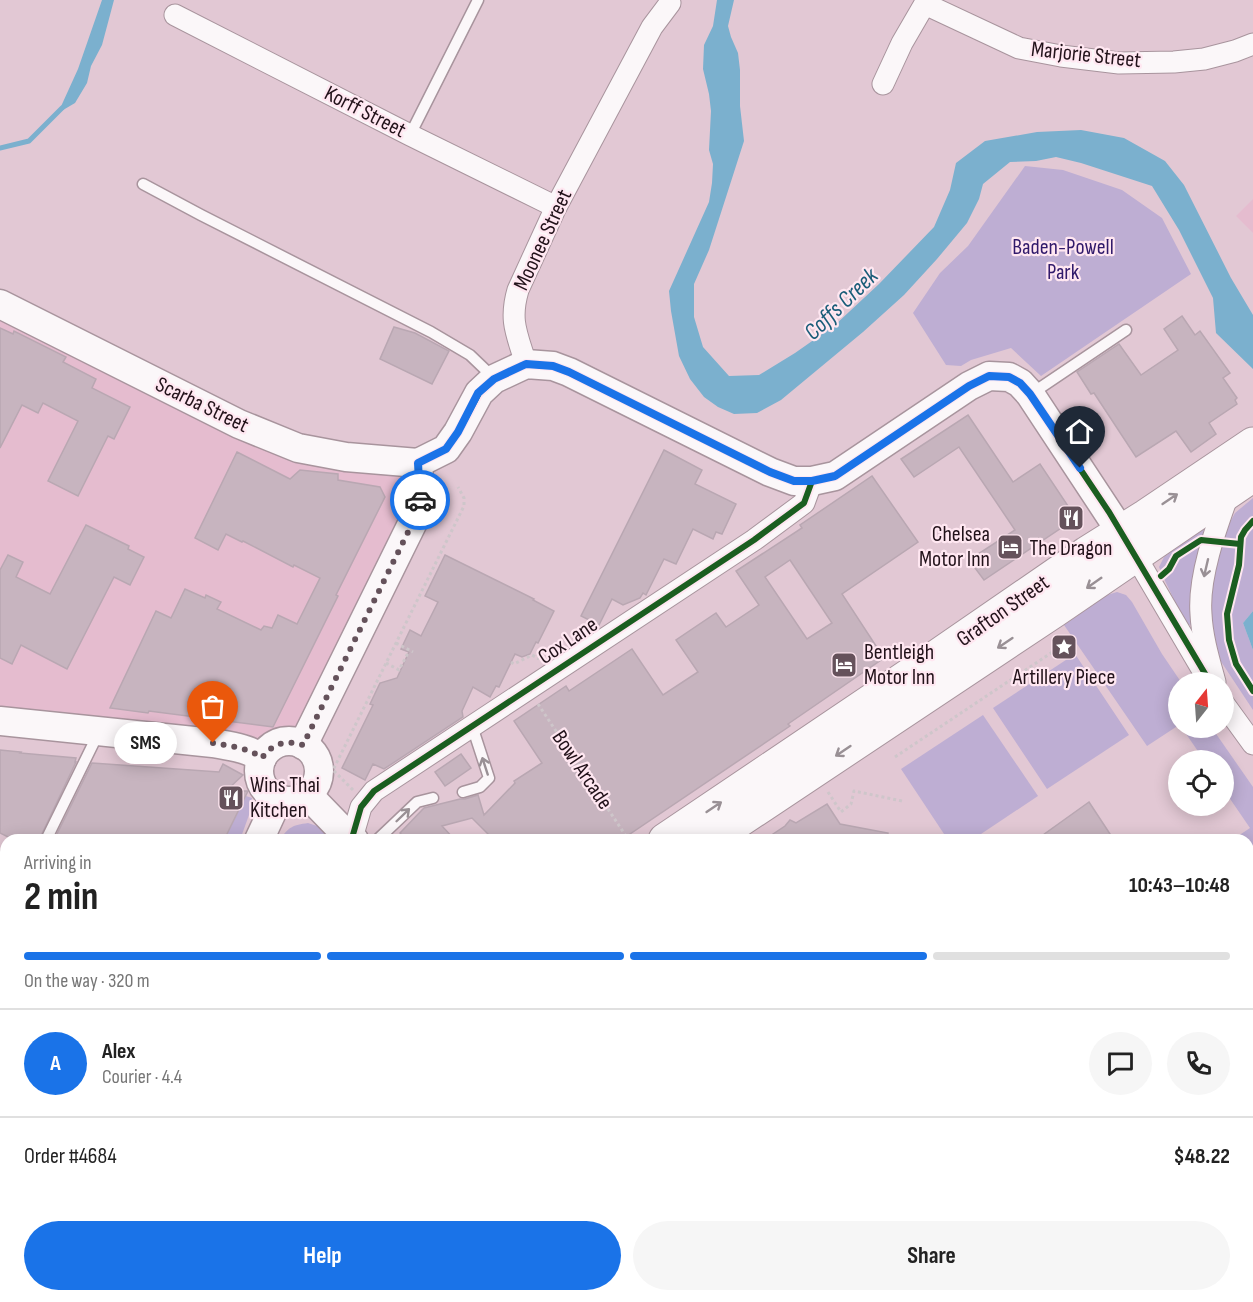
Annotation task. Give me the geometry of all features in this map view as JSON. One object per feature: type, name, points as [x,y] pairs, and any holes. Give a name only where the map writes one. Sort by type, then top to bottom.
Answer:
[{"type":"highway","name":"Grafton Street","points":[[719,834],[1054,611],[1128,543],[1253,444]]},
{"type":"highway","name":"Grafton Street","points":[[674,834],[1087,554],[1128,543],[1241,484]]},
{"type":"street","name":"Marjorie Street","points":[[926,2],[1019,48],[1061,56],[1119,63],[1174,62],[1235,51],[1253,44]]},
{"type":"street","points":[[883,84],[902,43],[926,2]]},
{"type":"street","name":"Moonee Street","points":[[526,364],[513,321],[518,290],[556,207],[652,27],[670,3]]},
{"type":"street","name":"Korff Street","points":[[175,15],[556,207]]},
{"type":"street","name":"Scarba Street","points":[[0,304],[239,424],[298,448],[346,457],[418,463]]},
{"type":"street","points":[[303,745],[414,520],[420,501],[418,463],[446,449],[458,432],[478,393],[494,379],[526,364],[553,366],[569,372],[770,472],[794,481],[812,481],[835,476],[962,391],[989,376],[1009,377],[1020,383],[1030,394],[1128,543],[1204,672]]},
{"type":"street","name":"Cox Lane","points":[[361,834],[361,807],[375,791],[785,517],[804,503],[812,481]]},
{"type":"street","points":[[1212,672],[1201,616],[1202,584],[1214,533],[1241,484]]},
{"type":"street","points":[[1234,718],[1253,744]]},
{"type":"street","points":[[0,721],[213,743],[256,753],[262,758]]},
{"type":"street","points":[[284,742],[303,745],[311,752],[319,769],[314,788],[308,795],[293,801],[278,799],[270,795],[260,781],[262,758],[274,746],[284,742]]},
{"type":"street","points":[[308,795],[339,827],[352,834]]},
{"type":"street","points":[[262,834],[278,799]]},
{"type":"lane","points":[[410,135],[478,0]]},
{"type":"lane","points":[[143,184],[431,332],[470,355],[494,379]]},
{"type":"lane","points":[[1030,394],[1126,330]]},
{"type":"lane","points":[[463,792],[480,787],[489,778],[472,726]]},
{"type":"lane","points":[[48,834],[100,732]]},
{"type":"lane","points":[[369,834],[417,802],[434,798]]},
{"type":"path","points":[[356,792],[333,770],[464,506],[464,498],[458,487]]},
{"type":"path","points":[[386,663],[399,670],[411,651],[396,643]]},
{"type":"path","points":[[895,757],[1054,651]]},
{"type":"path","points":[[511,662],[514,664],[532,655]]},
{"type":"path","points":[[827,791],[841,812],[852,804],[854,791],[902,801]]},
{"type":"shaded area","points":[[1253,199],[1253,233],[1236,216]]},
{"type":"shaded area","points":[[0,304],[239,424],[418,463],[420,501],[294,742],[274,745],[267,752],[0,721]]},
{"type":"green space","name":"Baden-Powell Park","points":[[1025,166],[1063,170],[1122,190],[1162,218],[1191,274],[1041,376],[1011,348],[971,360],[961,366],[946,365],[913,313],[940,273],[968,246]]},
{"type":"green space","points":[[1253,498],[1253,611],[1243,623],[1253,650],[1253,710],[1234,681],[1234,672],[1228,672],[1220,660],[1207,612],[1213,571],[1225,531],[1235,513]]},
{"type":"green space","points":[[1205,528],[1192,624],[1186,626],[1159,567],[1164,557]]},
{"type":"green space","points":[[1117,592],[1126,595],[1174,672],[1168,672],[1168,732],[1147,746],[1064,625],[1107,595]]},
{"type":"green space","points":[[1075,654],[1129,735],[1047,789],[993,708]]},
{"type":"green space","points":[[983,715],[1038,796],[981,834],[944,834],[901,769]]},
{"type":"green space","points":[[1189,738],[1219,738],[1227,750],[1197,750]]},
{"type":"green space","points":[[1234,760],[1253,787],[1253,834],[1241,834],[1250,828],[1234,805]]},
{"type":"green space","points":[[246,796],[252,798],[242,834],[227,834]]},
{"type":"green space","points":[[308,823],[320,827],[328,834],[284,834],[291,827]]},
{"type":"water","points":[[102,0],[114,0],[102,45],[91,66],[87,83],[75,103],[58,113],[78,69]]},
{"type":"water","points":[[717,0],[734,0],[728,26],[738,53],[744,141],[709,250],[694,284],[694,317],[703,347],[729,376],[759,375],[835,325],[879,284],[934,227],[950,190],[956,163],[985,141],[1037,132],[1081,130],[1124,138],[1165,161],[1184,185],[1231,278],[1253,315],[1253,369],[1216,333],[1213,298],[1179,230],[1152,186],[1056,157],[1036,161],[1010,162],[983,184],[979,199],[967,223],[904,295],[781,400],[757,413],[734,414],[718,407],[704,397],[690,379],[679,356],[669,291],[709,202],[713,164],[709,150],[711,111],[703,69],[704,45],[713,26]]},
{"type":"water","points":[[1253,611],[1253,650],[1243,623]]},
{"type":"building","points":[[1182,316],[1195,335],[1200,331],[1230,373],[1223,378],[1237,398],[1235,400],[1237,404],[1209,423],[1216,434],[1191,452],[1176,431],[1136,457],[1094,393],[1091,394],[1077,372],[1119,344],[1141,375],[1178,350],[1164,329]]},
{"type":"building","points":[[394,327],[415,333],[449,351],[432,384],[380,359]]},
{"type":"building","points":[[0,328],[13,334],[14,331],[66,357],[63,362],[96,379],[92,388],[130,407],[114,439],[108,436],[78,496],[48,481],[78,421],[43,403],[38,413],[22,405],[0,448]]},
{"type":"building","points":[[968,415],[1013,482],[1040,464],[1076,518],[984,580],[969,560],[1015,530],[959,447],[914,477],[901,459]]},
{"type":"building","points":[[664,450],[702,470],[695,484],[736,504],[722,534],[716,532],[713,539],[693,529],[676,564],[664,559],[646,595],[643,593],[640,598],[623,605],[612,599],[599,625],[581,616]]},
{"type":"building","points":[[237,452],[290,479],[300,470],[338,474],[338,480],[380,487],[385,497],[273,727],[110,708],[156,611],[171,618],[185,589],[221,602],[217,609],[261,630],[264,626],[272,628],[278,615],[297,624],[320,578],[226,534],[218,550],[195,538]]},
{"type":"building","points":[[872,476],[918,542],[842,594],[880,652],[877,654],[881,660],[788,724],[790,726],[630,834],[488,834],[472,818],[442,826],[449,834],[400,833],[424,808],[478,795],[484,815],[515,783],[514,781],[542,763],[514,721],[566,686],[569,691],[632,649],[663,695],[698,672],[676,640],[716,613],[726,627],[759,605],[736,571],[802,528],[800,525]],"holes":[[[790,560],[832,623],[807,639],[765,577]]]},
{"type":"building","points":[[86,525],[129,546],[128,549],[144,557],[130,585],[114,577],[67,669],[21,645],[12,664],[0,658],[0,570],[8,555],[23,562],[16,577],[50,594]]},
{"type":"building","points":[[445,555],[554,611],[530,654],[522,657],[515,654],[499,687],[496,686],[490,697],[473,687],[462,711],[463,717],[384,769],[373,764],[365,780],[342,768],[373,705],[370,704],[380,683],[397,678],[409,652],[401,649],[410,630],[421,636],[438,602],[425,596]]},
{"type":"building","points":[[0,750],[76,758],[42,834],[0,833]]},
{"type":"building","points":[[461,754],[471,768],[445,786],[435,772]]},
{"type":"building","points":[[92,763],[219,772],[223,764],[243,775],[226,791],[248,791],[227,834],[57,834]]},
{"type":"building","points":[[1089,802],[1110,834],[1044,834]]},
{"type":"building","points":[[827,804],[840,824],[888,833],[773,834],[790,820],[796,823]]},
{"type":"waterway","name":"Coffs Creek","points":[[0,148],[29,141],[62,108]]},
{"type":"cycle path","points":[[418,463],[446,449],[479,393],[494,379],[526,364],[553,366],[569,372],[770,472],[794,481],[812,481],[835,476],[969,386],[989,376],[1009,377],[1020,383],[1030,394],[1109,512],[1204,672]]},
{"type":"cycle path","points":[[353,834],[361,807],[374,791],[754,540],[804,503],[812,481]]},
{"type":"cycle path","points":[[1253,521],[1241,537],[1239,565],[1227,614],[1229,640],[1236,664],[1253,691]]},
{"type":"cycle path","points":[[1161,576],[1169,569],[1176,556],[1201,540],[1240,544]]},
{"type":"way so far","points":[[213,743],[256,753],[262,758],[274,746],[284,742],[303,745],[414,520],[420,500]]},
{"type":"place","name":"The Dragon","points":[[1071,518]]},
{"type":"place","name":"Chelsea Motor Inn","points":[[1010,547]]},
{"type":"place","name":"Artillery Piece","points":[[1064,647]]},
{"type":"place","name":"Bentleigh Motor Inn","points":[[844,665]]},
{"type":"place","name":"SMS","points":[[213,743]]},
{"type":"place","name":"Wins Thai Kitchen","points":[[231,798]]},
{"type":"route","points":[[420,500],[418,463],[446,449],[458,432],[478,393],[494,379],[526,364],[553,366],[569,372],[770,472],[794,481],[812,481],[835,476],[969,386],[989,376],[1009,377],[1020,383],[1030,394],[1080,468]]}]
